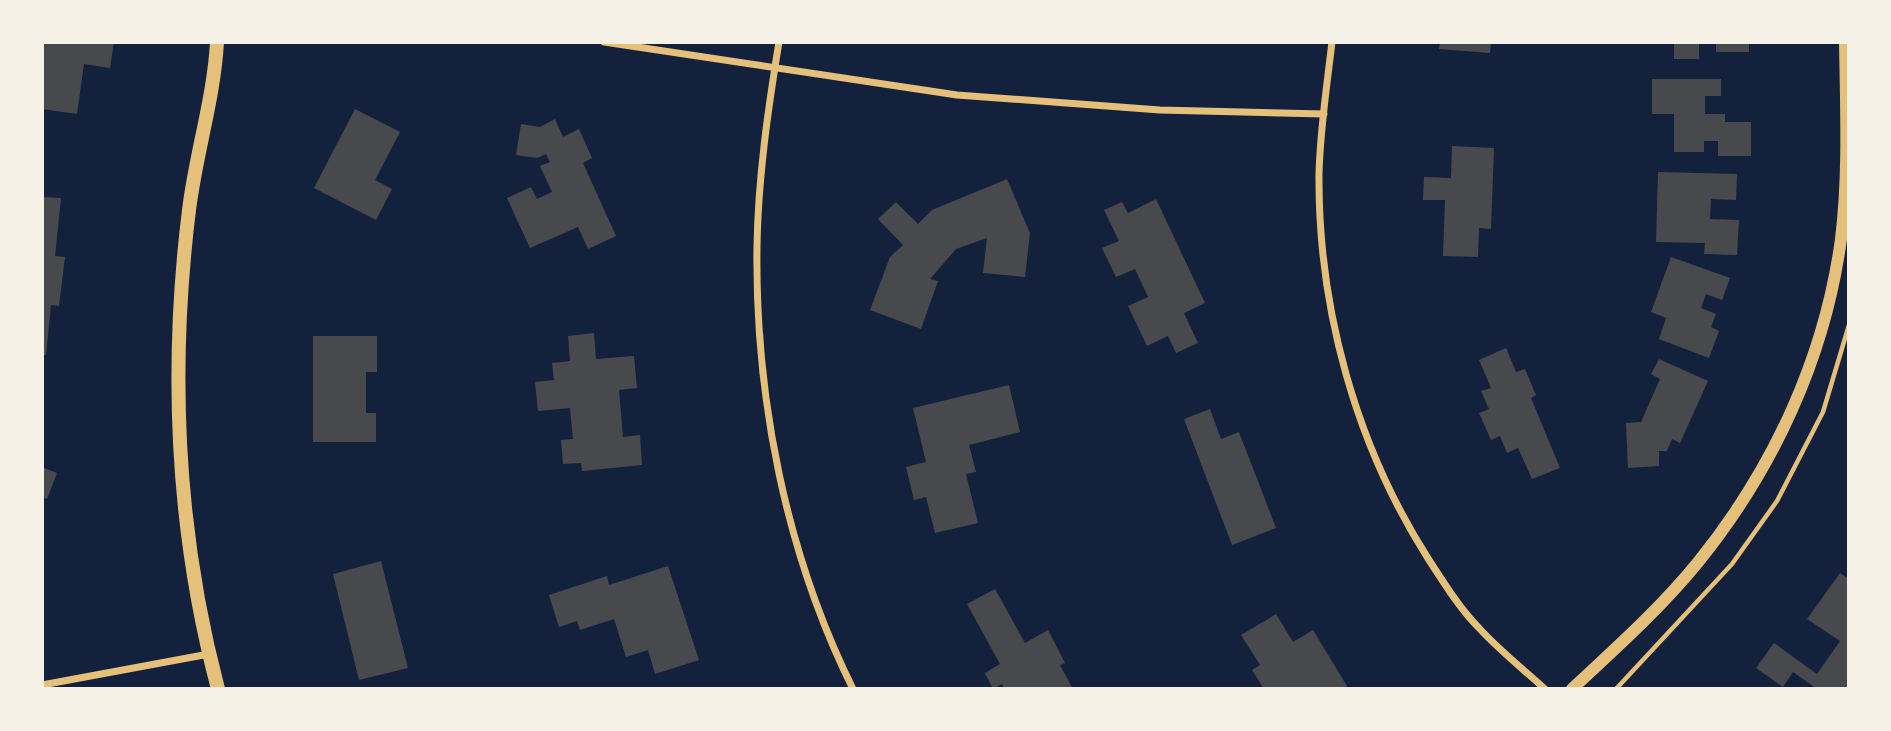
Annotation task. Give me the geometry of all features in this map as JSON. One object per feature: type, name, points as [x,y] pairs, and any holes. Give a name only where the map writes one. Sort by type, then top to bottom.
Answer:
[{"type":"main road","points":[[217,42],[215,68],[189,209],[178,326],[177,419],[189,552],[218,689]]},
{"type":"street","points":[[604,42],[957,95],[1160,110],[1324,114]]},
{"type":"street","points":[[779,42],[760,195],[757,247],[758,317],[766,401],[787,507],[811,586],[853,689]]},
{"type":"street","points":[[1332,42],[1319,171],[1320,226],[1328,294],[1348,385],[1376,461],[1413,534],[1440,576],[1478,628],[1545,689]]},
{"type":"street","points":[[1572,689],[1650,616],[1699,561],[1746,496],[1789,416],[1809,370],[1828,310],[1841,238],[1846,158],[1845,42]]},
{"type":"street","points":[[42,685],[209,654]]},
{"type":"building","points":[[43,42],[114,42],[110,68],[84,64],[77,114],[42,109]]},
{"type":"building","points":[[1440,42],[1491,42],[1490,53],[1439,49]]},
{"type":"building","points":[[1674,42],[1699,42],[1699,59],[1674,59]]},
{"type":"building","points":[[1716,42],[1749,42],[1749,52],[1716,52]]},
{"type":"building","points":[[1652,79],[1721,79],[1721,96],[1705,96],[1705,114],[1725,114],[1725,122],[1751,122],[1751,156],[1718,156],[1718,141],[1704,141],[1704,152],[1674,152],[1674,114],[1652,114]]},
{"type":"building","points":[[355,109],[400,132],[375,180],[392,189],[376,220],[314,188]]},
{"type":"building","points":[[555,119],[563,137],[579,129],[592,158],[583,163],[616,236],[588,249],[578,227],[530,248],[507,198],[531,187],[537,199],[552,192],[540,166],[550,162],[546,154],[537,158],[516,155],[521,124],[540,127]]},
{"type":"building","points":[[1452,146],[1494,148],[1491,229],[1479,228],[1478,257],[1443,256],[1445,200],[1423,200],[1424,177],[1451,178]]},
{"type":"building","points":[[1658,172],[1737,174],[1736,200],[1711,199],[1710,219],[1739,220],[1737,255],[1704,254],[1705,243],[1656,242]]},
{"type":"building","points":[[1007,179],[1030,233],[1025,277],[983,273],[987,238],[956,249],[930,279],[938,281],[921,329],[870,310],[890,257],[903,245],[878,219],[896,202],[918,224],[932,210]]},
{"type":"building","points":[[42,197],[61,198],[55,256],[65,257],[59,306],[51,305],[46,355],[42,355]]},
{"type":"building","points":[[1156,199],[1205,303],[1184,313],[1198,343],[1176,353],[1168,336],[1147,346],[1128,306],[1148,297],[1135,269],[1116,277],[1102,248],[1119,241],[1104,210],[1122,202],[1128,213]]},
{"type":"building","points":[[1671,257],[1730,278],[1722,300],[1706,294],[1701,308],[1716,314],[1711,327],[1719,331],[1709,358],[1659,339],[1666,318],[1651,312]]},
{"type":"building","points":[[594,333],[596,359],[634,356],[637,388],[619,390],[623,437],[640,435],[642,465],[582,471],[581,463],[563,464],[561,440],[573,439],[570,408],[538,411],[535,382],[554,380],[552,363],[570,361],[568,336]]},
{"type":"building","points":[[313,336],[377,336],[377,372],[366,372],[366,413],[376,413],[376,442],[313,442]]},
{"type":"building","points":[[1506,348],[1516,372],[1525,369],[1536,395],[1531,398],[1560,468],[1532,479],[1518,448],[1507,453],[1500,436],[1491,440],[1479,413],[1489,409],[1481,391],[1491,388],[1479,360]]},
{"type":"building","points":[[1659,359],[1708,381],[1680,443],[1672,439],[1667,451],[1659,451],[1659,466],[1628,468],[1626,423],[1641,422],[1660,379],[1651,374]]},
{"type":"building","points":[[1009,385],[1020,432],[969,445],[976,472],[966,474],[978,523],[935,533],[926,497],[914,500],[906,467],[926,462],[913,408]]},
{"type":"building","points":[[1210,409],[1221,439],[1239,432],[1276,528],[1232,545],[1184,419]]},
{"type":"building","points":[[42,467],[57,473],[47,499],[42,497]]},
{"type":"building","points":[[381,561],[408,668],[359,680],[333,574]]},
{"type":"building","points":[[668,566],[699,660],[655,674],[648,650],[626,657],[614,619],[580,630],[577,621],[559,627],[549,595],[607,576],[609,585]]},
{"type":"building","points":[[1840,573],[1849,579],[1849,689],[1817,689],[1793,672],[1783,687],[1756,668],[1774,643],[1817,674],[1840,641],[1807,619]]},
{"type":"building","points":[[995,589],[1025,643],[1048,630],[1065,663],[1060,665],[1073,689],[1004,689],[1002,684],[993,689],[985,673],[1000,664],[967,604]]},
{"type":"building","points":[[1276,614],[1293,642],[1313,630],[1347,686],[1343,689],[1264,689],[1252,670],[1260,665],[1241,635]]}]
